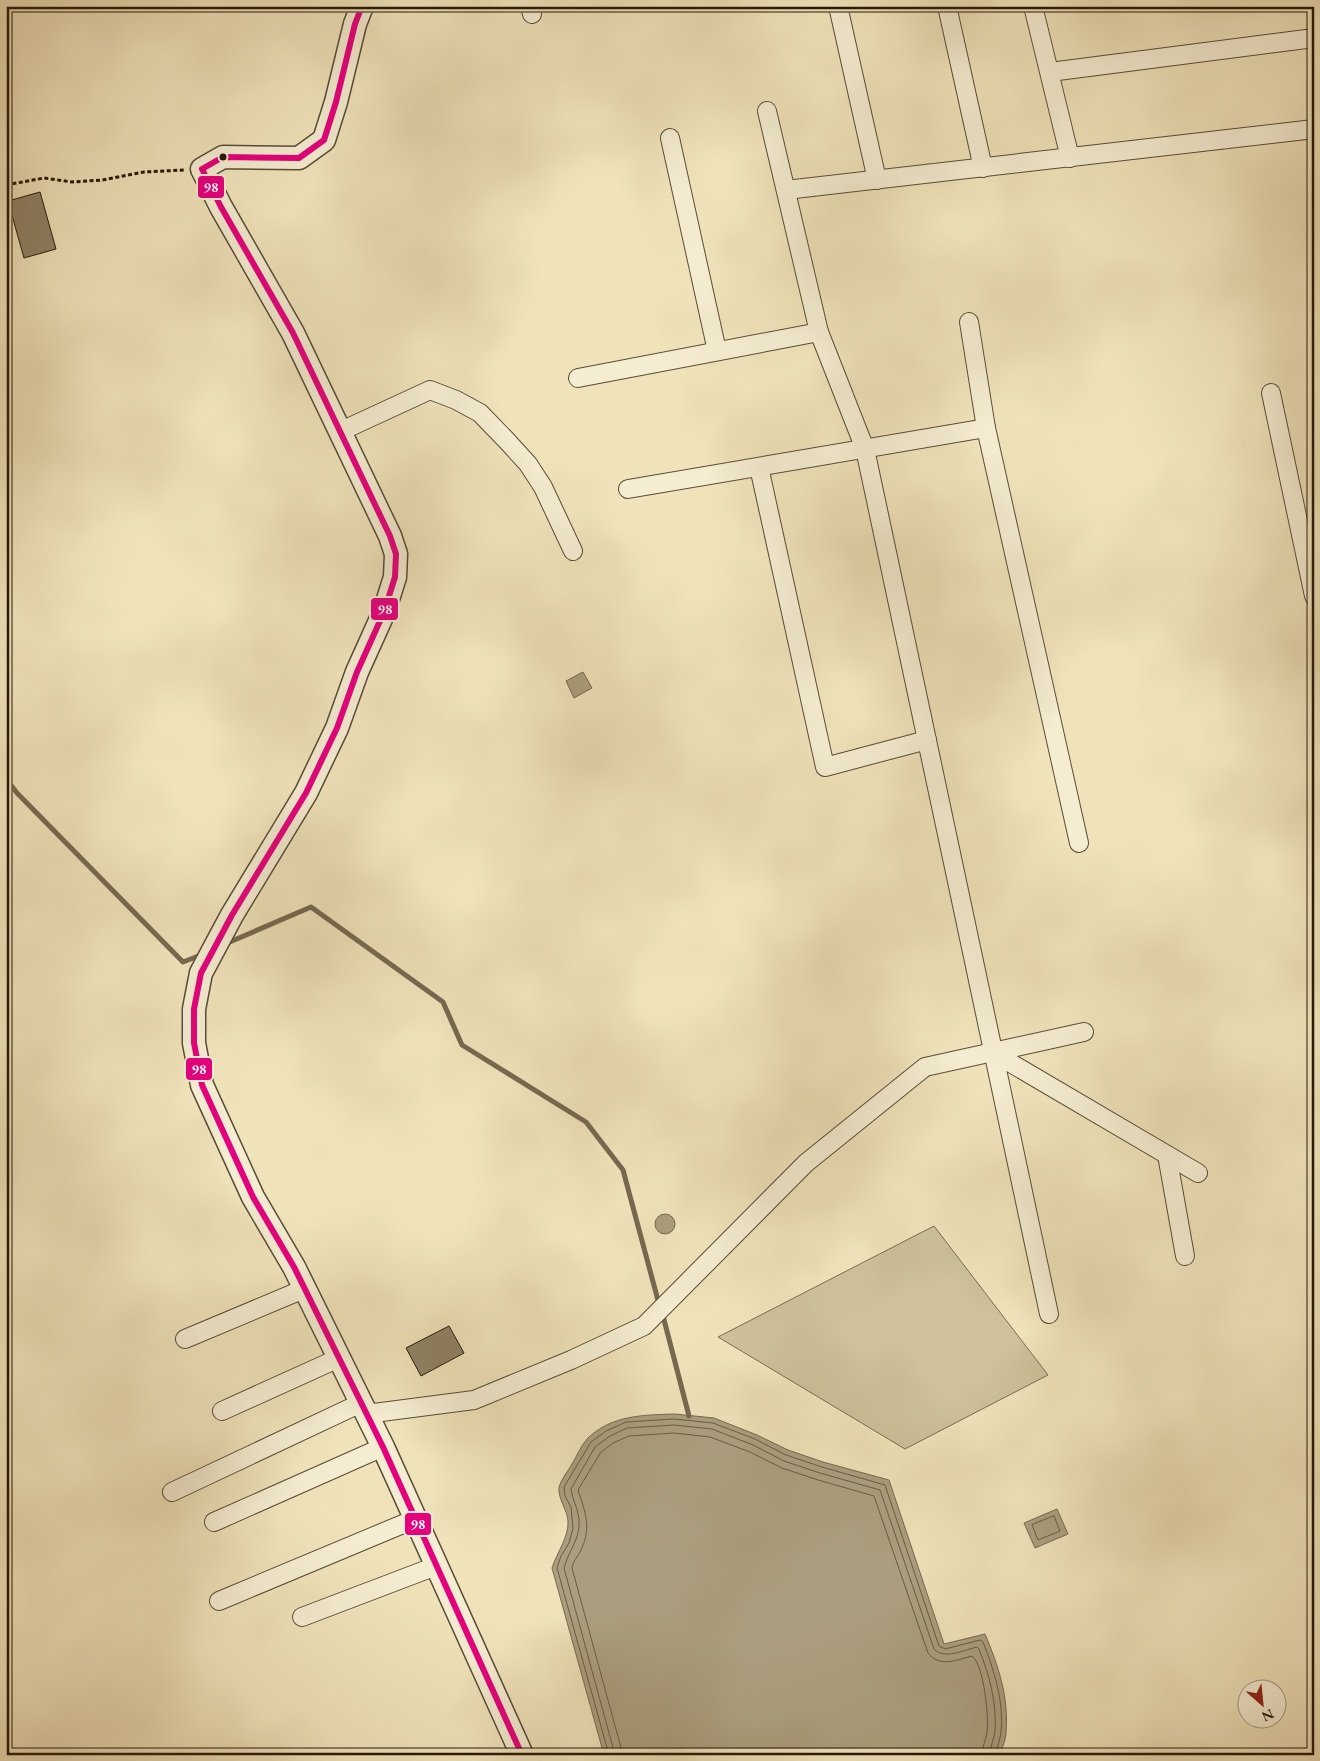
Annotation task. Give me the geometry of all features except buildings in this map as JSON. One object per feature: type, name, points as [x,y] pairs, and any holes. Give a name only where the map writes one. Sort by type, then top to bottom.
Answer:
[{"type":"street","points":[[362,6],[355,24],[336,102],[324,140],[299,158],[223,157],[202,169],[221,207],[293,333],[390,536],[396,554],[395,577],[384,612],[357,672],[337,728],[306,793],[232,915],[201,973],[194,1009],[194,1043],[202,1085],[253,1197],[304,1289],[383,1447],[522,1755]]},
{"type":"street","points":[[838,6],[877,180]]},
{"type":"street","points":[[947,6],[983,168]]},
{"type":"street","points":[[1033,6],[1070,158]]},
{"type":"street","points":[[1050,72],[1314,38]]},
{"type":"street","points":[[767,111],[819,332],[865,449],[1049,1314]]},
{"type":"street","points":[[786,190],[1314,130]]},
{"type":"street","points":[[670,138],[717,352]]},
{"type":"street","points":[[969,322],[986,428],[1079,843]]},
{"type":"street","points":[[578,378],[819,332]]},
{"type":"street","points":[[339,432],[430,390],[456,400],[480,413],[528,464],[543,487],[573,551]]},
{"type":"street","points":[[1271,393],[1314,596]]},
{"type":"street","points":[[628,489],[986,428]]},
{"type":"street","points":[[760,467],[825,767],[927,740]]},
{"type":"street","points":[[1297,515],[1314,520]]},
{"type":"street","points":[[172,1492],[364,1409],[474,1400],[571,1360],[644,1326],[806,1163],[925,1067],[1084,1032]]},
{"type":"street","points":[[992,1052],[1198,1173]]},
{"type":"street","points":[[1167,1155],[1185,1256]]},
{"type":"street","points":[[185,1339],[304,1289]]},
{"type":"street","points":[[222,1411],[339,1358]]},
{"type":"street","points":[[214,1522],[383,1447]]},
{"type":"street","points":[[218,1601],[415,1519]]},
{"type":"street","points":[[302,1617],[436,1566]]},
{"type":"path","points":[[6,185],[44,178],[72,182],[102,180],[144,172],[202,169]]},
{"type":"shaded area","points":[[934,1226],[1048,1375],[905,1449],[718,1337]]},
{"type":"water","points":[[583,672],[592,688],[574,698],[566,681]]},
{"type":"water","points":[[665,1214],[672,1217],[675,1224],[672,1231],[665,1234],[658,1231],[655,1224],[658,1217]]},
{"type":"water","points":[[675,1414],[714,1418],[788,1450],[823,1462],[889,1480],[944,1644],[985,1634],[990,1646],[1002,1682],[1006,1706],[1006,1735],[1000,1755],[604,1755],[552,1568],[565,1539],[568,1527],[559,1488],[562,1479],[583,1444],[597,1430],[628,1418]]},
{"type":"water","points":[[1057,1509],[1068,1534],[1035,1548],[1024,1523]]},
{"type":"waterway","points":[[6,779],[17,793],[183,962],[201,955]]},
{"type":"waterway","points":[[225,944],[311,907],[443,1002],[462,1045],[586,1122],[623,1170],[659,1304]]},
{"type":"waterway","points":[[662,1312],[689,1416]]},
{"type":"transit line","name":"98","points":[[362,6],[355,24],[336,102],[324,140],[299,158],[223,157],[202,169],[221,207],[293,333],[390,536],[396,554],[395,577],[384,612],[357,672],[337,728],[306,793],[232,915],[201,973],[194,1009],[194,1043],[202,1085],[253,1197],[294,1267],[383,1447],[522,1755]]}]
